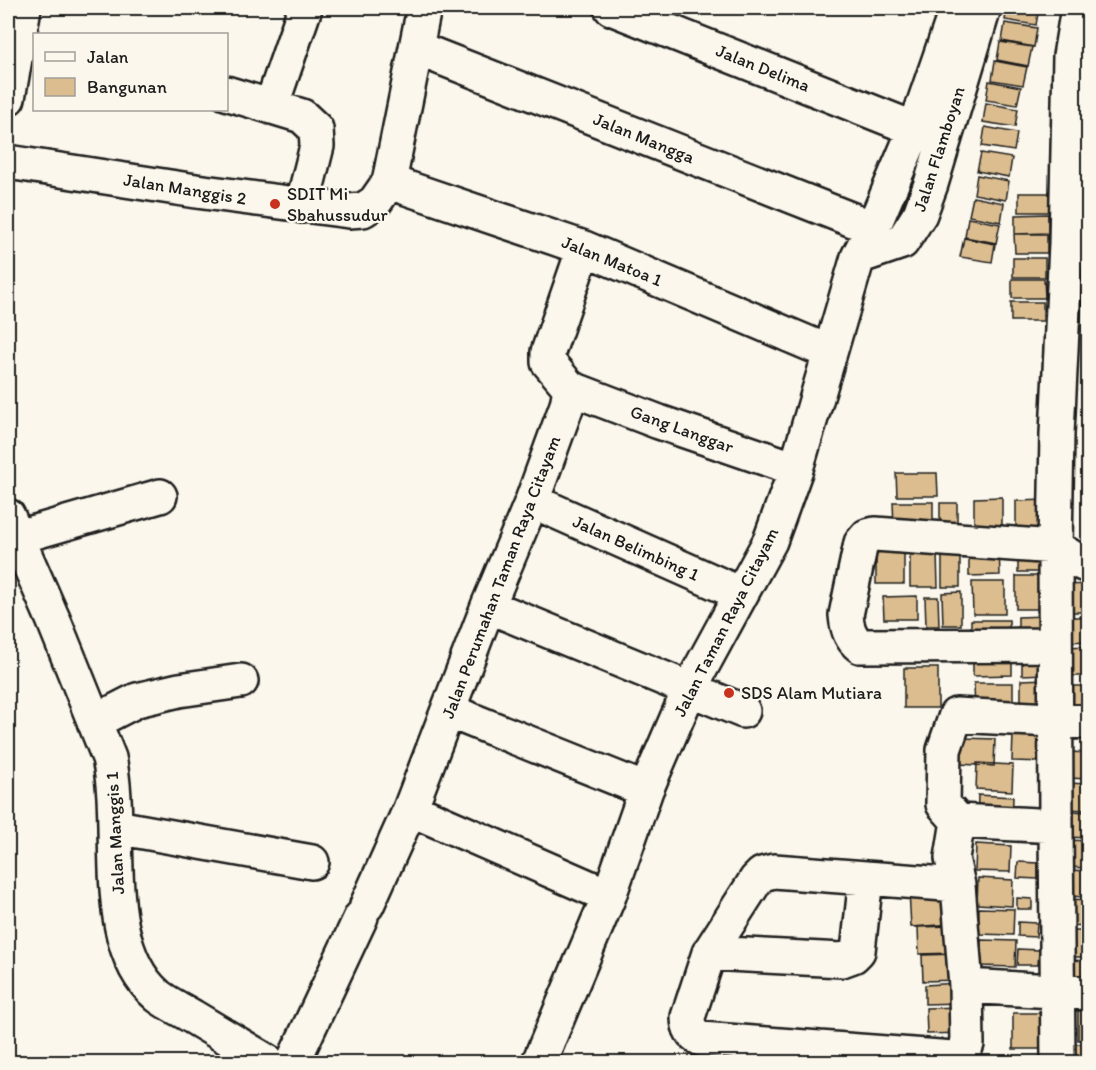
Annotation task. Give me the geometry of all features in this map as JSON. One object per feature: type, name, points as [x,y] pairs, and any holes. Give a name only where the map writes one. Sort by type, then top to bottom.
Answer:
[{"type":"street","points":[[8,98],[24,8]]},
{"type":"street","points":[[271,107],[305,8]]},
{"type":"street","name":"Jalan Manggis 2","points":[[8,162],[302,206],[363,210],[375,202],[389,182],[424,8]]},
{"type":"street","name":"Jalan Delima","points":[[610,8],[915,129]]},
{"type":"street","name":"Jalan Flamboyan","points":[[865,243],[902,242],[920,214],[984,8]]},
{"type":"street","points":[[1058,1062],[1073,992],[1056,826],[1055,547],[1057,434],[1077,245],[1070,56],[1078,8]]},
{"type":"street","name":"Jalan Taman Raya Citayam","points":[[539,1062],[609,896],[646,790],[690,688],[770,541],[796,469],[829,352],[865,243],[915,129],[945,11]]},
{"type":"street","name":"Jalan Mangga","points":[[416,48],[865,243]]},
{"type":"street","points":[[228,94],[302,116],[316,129],[317,146],[302,206]]},
{"type":"street","name":"Jalan Matoa 1","points":[[389,182],[584,248],[829,352]]},
{"type":"street","points":[[570,388],[548,362],[548,352],[584,248]]},
{"type":"street","name":"Gang Langgar","points":[[570,388],[659,422],[796,469]]},
{"type":"street","name":"Jalan Perumahan Taman Raya Citayam","points":[[293,1062],[410,809],[488,606],[532,501],[567,405],[570,388]]},
{"type":"street","points":[[13,527],[160,496]]},
{"type":"street","name":"Jalan Belimbing 1","points":[[532,501],[741,594]]},
{"type":"street","name":"Jalan Manggis 1","points":[[13,527],[109,758],[114,778],[118,895],[122,932],[132,960],[158,996],[268,1062]]},
{"type":"street","points":[[1055,645],[860,646],[852,640],[846,615],[861,543],[867,536],[875,534],[1055,547],[1083,564],[1089,565]]},
{"type":"street","points":[[488,606],[743,711]]},
{"type":"street","points":[[94,722],[137,700],[179,690],[241,681]]},
{"type":"street","points":[[449,711],[646,790]]},
{"type":"street","points":[[1056,826],[958,821],[943,804],[944,750],[956,715],[1089,722]]},
{"type":"street","points":[[410,809],[609,896]]},
{"type":"street","points":[[958,821],[952,858],[958,885],[966,986],[967,1044],[962,1056],[952,1058],[818,1055],[701,1039],[694,1035],[688,1026],[688,1017],[709,953],[762,874],[774,871],[958,885]]},
{"type":"street","points":[[116,827],[312,862]]},
{"type":"street","points":[[709,953],[842,960],[849,958],[858,951],[866,878]]},
{"type":"street","points":[[966,986],[1073,992]]},
{"type":"building","points":[[1007,8],[1039,8],[1036,25],[1005,20]]},
{"type":"building","points":[[1005,23],[1037,28],[1034,47],[1002,41]]},
{"type":"building","points":[[1000,42],[1032,47],[1028,66],[997,60]]},
{"type":"building","points":[[995,61],[1027,67],[1023,85],[992,80]]},
{"type":"building","points":[[989,81],[1021,87],[1017,105],[986,100]]},
{"type":"building","points":[[986,103],[1018,109],[1015,127],[983,122]]},
{"type":"building","points":[[985,127],[1017,133],[1014,151],[982,146]]},
{"type":"building","points":[[981,153],[1012,158],[1009,177],[977,171]]},
{"type":"building","points":[[977,175],[1009,181],[1006,200],[974,194]]},
{"type":"building","points":[[1078,187],[1088,187],[1088,206],[1077,205]]},
{"type":"building","points":[[1019,193],[1051,193],[1051,212],[1019,212]]},
{"type":"building","points":[[973,197],[1004,203],[1001,222],[969,216]]},
{"type":"building","points":[[1048,214],[1048,233],[1015,234],[1015,215]]},
{"type":"building","points":[[1076,217],[1088,218],[1088,237],[1075,236]]},
{"type":"building","points":[[968,218],[1000,224],[996,243],[965,237]]},
{"type":"building","points":[[1014,234],[1047,234],[1047,253],[1015,253]]},
{"type":"building","points":[[964,238],[995,244],[992,262],[960,257]]},
{"type":"building","points":[[1013,258],[1045,258],[1045,277],[1013,277]]},
{"type":"building","points":[[1012,279],[1044,279],[1045,298],[1012,298]]},
{"type":"building","points":[[1011,302],[1043,302],[1043,321],[1011,321]]},
{"type":"building","points":[[896,473],[937,473],[938,496],[897,496]]},
{"type":"building","points":[[1002,497],[1002,529],[974,530],[974,498]]},
{"type":"building","points":[[1047,500],[1048,531],[1016,531],[1016,501]]},
{"type":"building","points":[[893,502],[933,502],[933,527],[894,527]]},
{"type":"building","points":[[940,503],[957,503],[957,528],[940,528]]},
{"type":"building","points":[[969,548],[999,548],[1000,575],[969,576]]},
{"type":"building","points":[[1042,550],[1042,572],[1018,572],[1018,551]]},
{"type":"building","points":[[876,551],[904,551],[904,584],[876,584]]},
{"type":"building","points":[[910,554],[937,554],[938,587],[910,587]]},
{"type":"building","points":[[942,555],[960,555],[960,587],[942,587]]},
{"type":"building","points":[[1016,576],[1046,576],[1046,609],[1016,609]]},
{"type":"building","points":[[972,582],[1005,582],[1005,614],[973,614]]},
{"type":"building","points":[[1088,584],[1088,612],[1069,612],[1068,585]]},
{"type":"building","points":[[961,592],[961,625],[943,625],[942,593]]},
{"type":"building","points":[[917,596],[917,619],[884,619],[883,597]]},
{"type":"building","points":[[925,597],[938,597],[939,626],[926,626]]},
{"type":"building","points":[[1047,616],[1047,641],[1018,641],[1018,617]]},
{"type":"building","points":[[1067,617],[1088,617],[1088,641],[1067,642]]},
{"type":"building","points":[[971,620],[1009,620],[1010,645],[971,645]]},
{"type":"building","points":[[1088,646],[1088,676],[1068,676],[1067,647]]},
{"type":"building","points":[[1046,650],[1046,674],[1022,675],[1022,651]]},
{"type":"building","points":[[973,652],[1012,652],[1012,675],[973,676]]},
{"type":"building","points":[[904,668],[938,668],[938,708],[904,708]]},
{"type":"building","points":[[1047,679],[1047,706],[1021,706],[1021,680]]},
{"type":"building","points":[[974,683],[1013,683],[1013,712],[975,713]]},
{"type":"building","points":[[1067,686],[1088,686],[1088,712],[1068,712]]},
{"type":"building","points":[[1013,735],[1048,736],[1047,762],[1012,761]]},
{"type":"building","points":[[960,738],[995,739],[994,766],[959,764]]},
{"type":"building","points":[[1070,752],[1088,753],[1088,779],[1069,778]]},
{"type":"building","points":[[977,763],[1013,765],[1012,791],[976,789]]},
{"type":"building","points":[[1067,783],[1088,784],[1088,810],[1066,809]]},
{"type":"building","points":[[978,795],[1013,797],[1012,823],[977,821]]},
{"type":"building","points":[[1069,811],[1088,812],[1088,838],[1068,837]]},
{"type":"building","points":[[1068,840],[1088,841],[1088,868],[1067,867]]},
{"type":"building","points":[[976,844],[1011,846],[1010,872],[975,871]]},
{"type":"building","points":[[1018,862],[1038,863],[1038,879],[1017,878]]},
{"type":"building","points":[[1068,870],[1088,871],[1088,897],[1067,896]]},
{"type":"building","points":[[978,878],[1013,880],[1012,906],[977,904]]},
{"type":"building","points":[[952,888],[954,924],[911,927],[909,891]]},
{"type":"building","points":[[1017,898],[1032,899],[1032,909],[1017,909]]},
{"type":"building","points":[[1070,899],[1088,900],[1088,926],[1069,925]]},
{"type":"building","points":[[979,908],[1014,909],[1013,935],[978,934]]},
{"type":"building","points":[[1018,922],[1037,923],[1036,937],[1018,936]]},
{"type":"building","points":[[953,926],[954,953],[919,954],[918,927]]},
{"type":"building","points":[[1067,931],[1088,931],[1088,957],[1066,957]]},
{"type":"building","points":[[981,940],[1016,941],[1015,967],[980,966]]},
{"type":"building","points":[[1018,949],[1039,950],[1038,965],[1017,965]]},
{"type":"building","points":[[957,954],[958,980],[923,981],[922,955]]},
{"type":"building","points":[[1071,960],[1088,961],[1088,987],[1070,986]]},
{"type":"building","points":[[958,983],[959,1003],[925,1004],[925,985]]},
{"type":"building","points":[[1078,1004],[1088,1004],[1088,1040],[1078,1040]]},
{"type":"building","points":[[961,1007],[962,1033],[927,1034],[926,1008]]},
{"type":"building","points":[[1013,1013],[1041,1013],[1041,1049],[1013,1049]]},
{"type":"building","points":[[1072,1044],[1088,1044],[1088,1062],[1071,1062]]},
{"type":"place","name":"SDIT Mi Sbahussudur","points":[[275,204]]},
{"type":"place","name":"SDS Alam Mutiara","points":[[729,693]]}]
